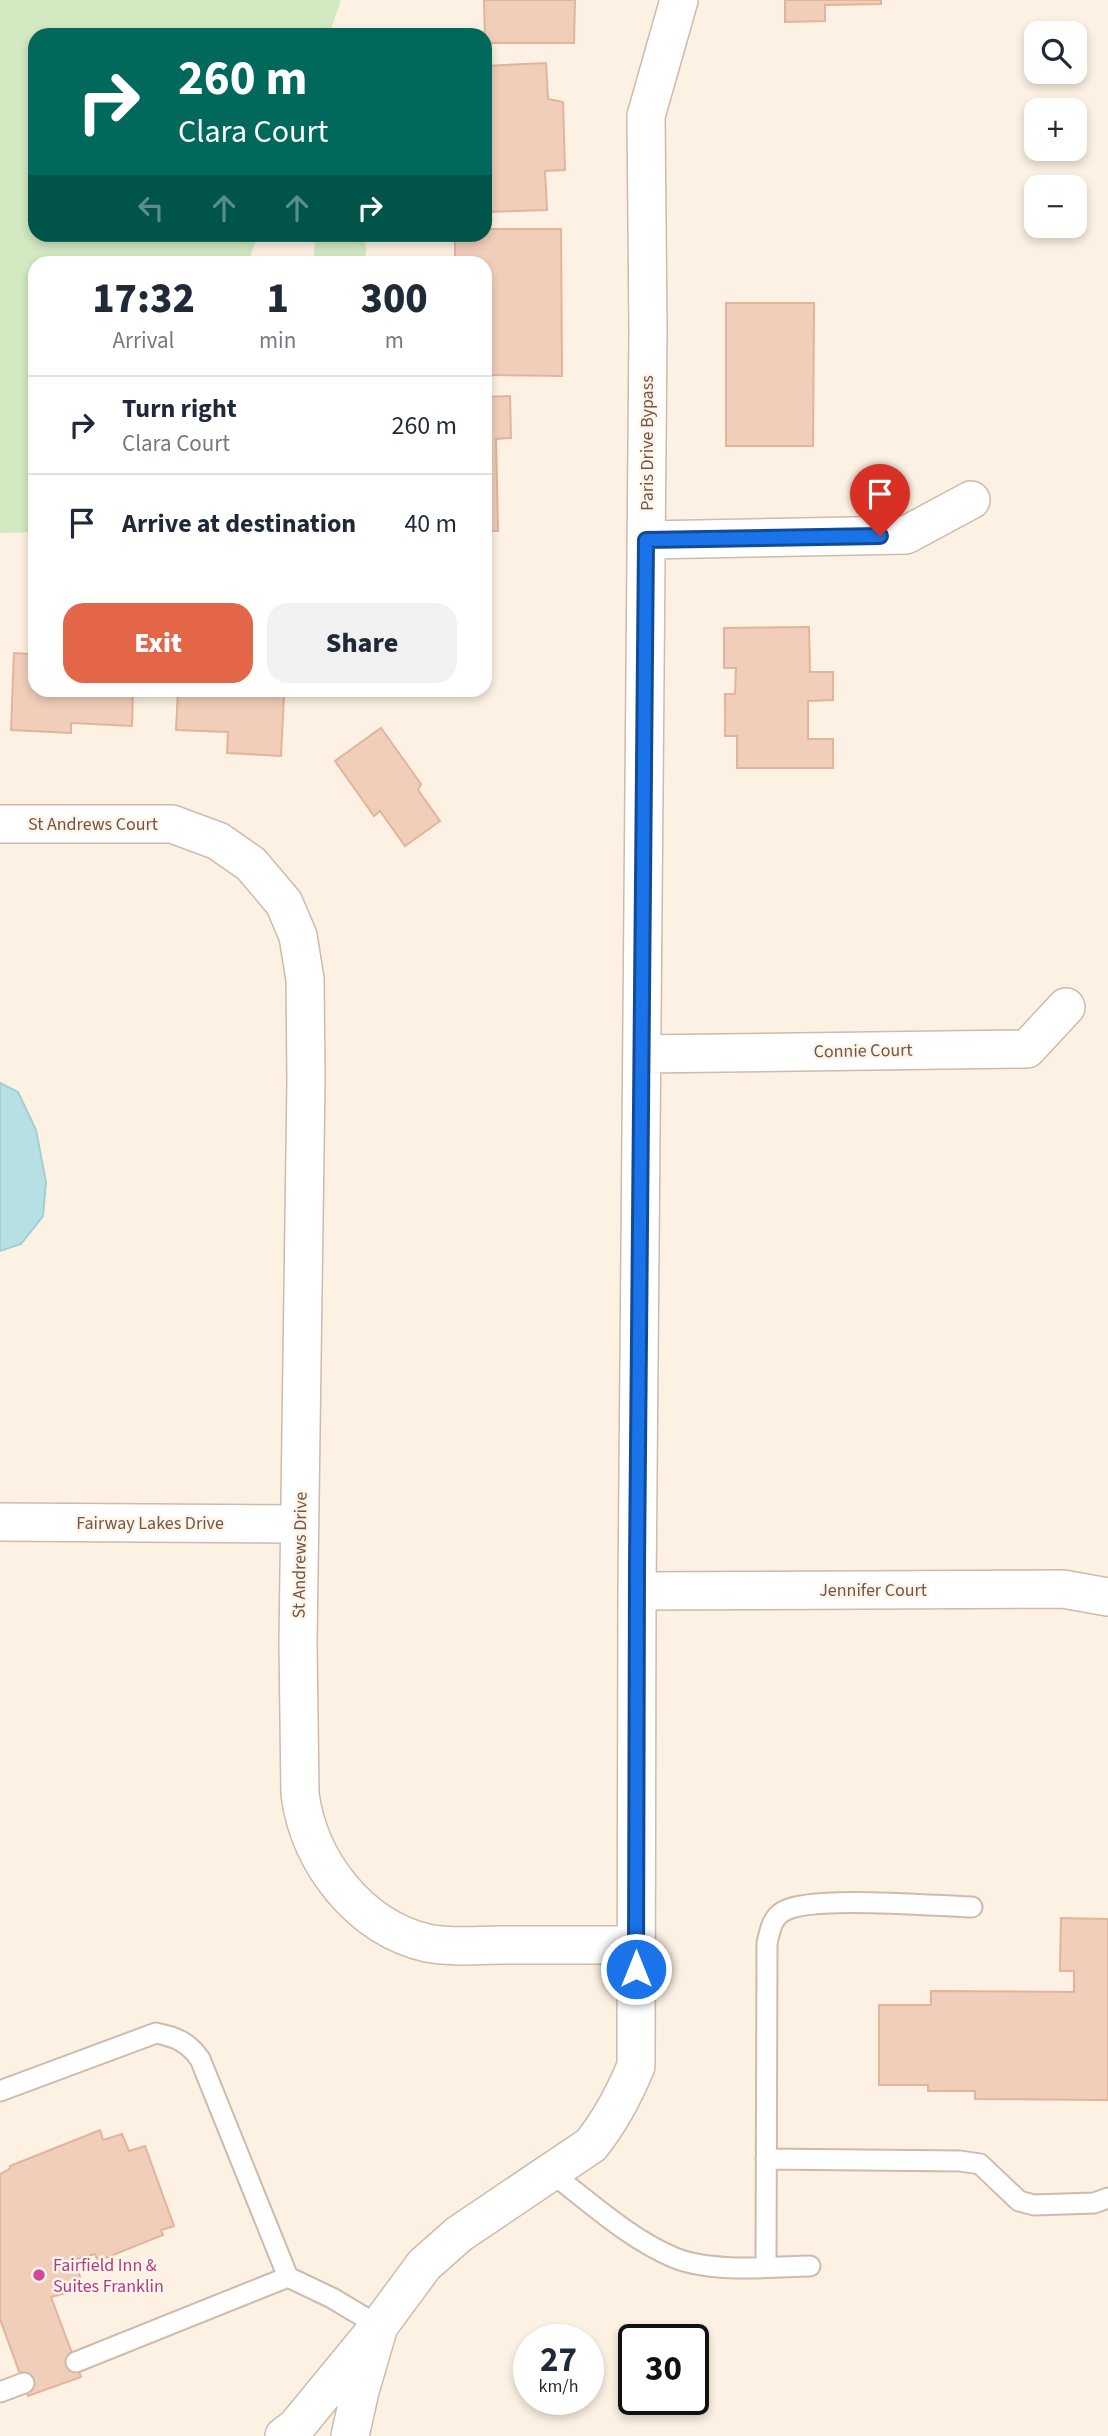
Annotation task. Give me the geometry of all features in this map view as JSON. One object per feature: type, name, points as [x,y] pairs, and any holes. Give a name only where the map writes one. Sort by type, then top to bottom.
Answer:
[{"type":"street","name":"Paris Drive Bypass","points":[[550,2172],[591,2145],[623,2099],[636,2066],[637,1591],[648,330],[646,116],[679,0]]},
{"type":"street","points":[[646,540],[905,536],[971,500]]},
{"type":"street","name":"St Andrews Court","points":[[0,824],[172,824],[218,841],[251,864],[284,903]]},
{"type":"street","name":"St Andrews Drive","points":[[284,903],[298,936],[305,991],[300,1524],[302,1812],[312,1840],[339,1886],[368,1915],[394,1932],[429,1943],[636,1945]]},
{"type":"street","name":"Connie Court","points":[[642,1054],[1027,1049],[1066,1007]]},
{"type":"street","name":"Fairway Lakes Drive","points":[[0,1522],[300,1524]]},
{"type":"street","name":"Jennifer Court","points":[[637,1591],[1063,1589],[1108,1597]]},
{"type":"street","points":[[284,2436],[296,2427],[379,2326],[424,2264],[459,2234],[550,2172]]},
{"type":"street","points":[[350,2436],[359,2391],[379,2326]]},
{"type":"lane","points":[[766,2267],[767,1943],[771,1926],[781,1912],[799,1905],[847,1903],[972,1907]]},
{"type":"lane","points":[[0,2091],[156,2033],[174,2037],[191,2046],[200,2059],[288,2277],[332,2298],[379,2326]]},
{"type":"lane","points":[[766,2159],[960,2161],[980,2164],[1019,2201],[1034,2206],[1094,2203],[1108,2198]]},
{"type":"lane","points":[[550,2172],[642,2241],[677,2259],[724,2267],[810,2266]]},
{"type":"lane","points":[[76,2362],[288,2277]]},
{"type":"lane","points":[[0,2392],[24,2382]]},
{"type":"green space","points":[[0,0],[341,0],[331,28],[28,28],[28,242],[255,242],[250,256],[28,256],[28,532],[0,533]]},
{"type":"green space","points":[[315,242],[365,242],[366,245],[365,256],[314,256]]},
{"type":"water","points":[[0,1083],[18,1092],[36,1130],[46,1182],[43,1216],[21,1244],[0,1251]]},
{"type":"building","points":[[484,0],[575,0],[574,43],[492,43],[492,28],[485,28]]},
{"type":"building","points":[[785,0],[881,0],[881,4],[825,5],[825,21],[785,22]]},
{"type":"building","points":[[546,63],[548,99],[563,102],[565,170],[545,171],[547,210],[492,212],[492,66]]},
{"type":"building","points":[[492,229],[561,229],[562,376],[492,375],[492,256],[455,256],[455,242],[492,242]]},
{"type":"building","points":[[726,303],[814,303],[813,446],[726,446]]},
{"type":"building","points":[[510,396],[511,438],[496,439],[498,531],[492,531],[492,397]]},
{"type":"building","points":[[809,627],[810,672],[833,672],[833,700],[808,701],[808,739],[833,739],[833,768],[737,768],[737,736],[725,736],[725,694],[735,694],[736,668],[724,668],[724,628]]},
{"type":"building","points":[[14,653],[28,654],[28,697],[133,697],[132,726],[71,723],[71,733],[11,730]]},
{"type":"building","points":[[178,697],[284,697],[281,756],[227,753],[228,732],[176,730]]},
{"type":"building","points":[[381,728],[421,784],[418,790],[440,821],[405,846],[380,811],[374,816],[335,761]]},
{"type":"building","points":[[1061,1918],[1108,1919],[1108,2100],[975,2099],[975,2091],[928,2091],[928,2085],[879,2085],[879,2005],[931,2005],[931,1991],[1074,1992],[1074,1971],[1060,1971]]},
{"type":"building","name":"Fairfield Inn & Suites Franklin","points":[[100,2130],[103,2140],[122,2134],[129,2151],[145,2146],[174,2226],[161,2230],[163,2235],[98,2261],[95,2254],[74,2260],[84,2288],[51,2297],[81,2377],[28,2396],[0,2319],[0,2174],[10,2169],[10,2166]]},
{"type":"place","name":"Fairfield Inn & Suites Franklin","points":[[39,2275]]},
{"type":"route","points":[[636,1969],[646,540],[880,536]]}]
